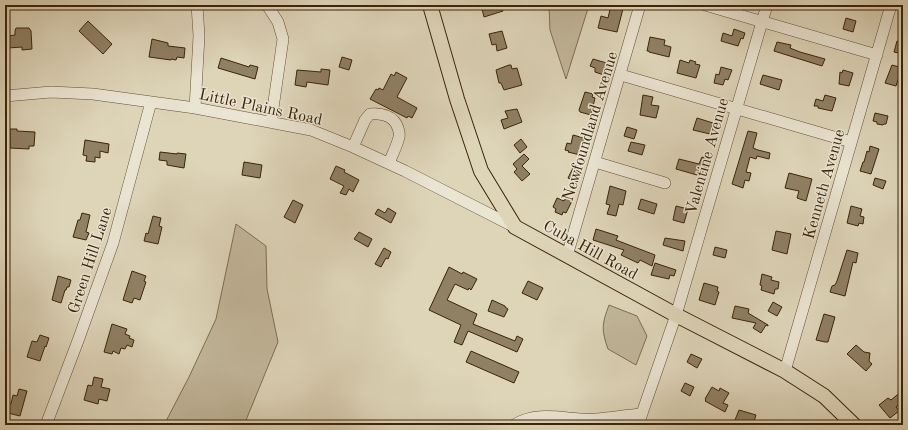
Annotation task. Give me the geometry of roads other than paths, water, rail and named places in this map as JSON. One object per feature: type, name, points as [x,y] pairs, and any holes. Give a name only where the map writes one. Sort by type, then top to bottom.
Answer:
[{"type":"main road","name":"Cuba Hill Road","points":[[430,5],[457,98],[481,171],[515,227],[676,315],[785,371],[824,396],[854,425]]},
{"type":"street","points":[[195,108],[199,36],[198,5]]},
{"type":"street","points":[[267,5],[278,22],[283,39],[272,122]]},
{"type":"street","name":"Newfoundland Avenue","points":[[567,256],[621,75],[640,5]]},
{"type":"street","points":[[705,5],[877,55]]},
{"type":"street","name":"Valentine Avenue","points":[[638,425],[676,315],[767,5]]},
{"type":"street","name":"Kenneth Avenue","points":[[785,371],[891,5]]},
{"type":"street","points":[[621,75],[851,142]]},
{"type":"street","name":"Little Plains Road","points":[[5,96],[51,92],[93,94],[195,108],[311,130],[388,163],[515,227]]},
{"type":"street","name":"Green Hill Lane","points":[[46,425],[113,243],[152,102]]},
{"type":"street","points":[[353,147],[365,120],[370,114],[378,113],[386,115],[398,126],[400,135],[388,163]]},
{"type":"street","points":[[595,162],[665,183]]},
{"type":"street","points":[[514,425],[532,418],[555,416],[595,419],[642,414]]}]
